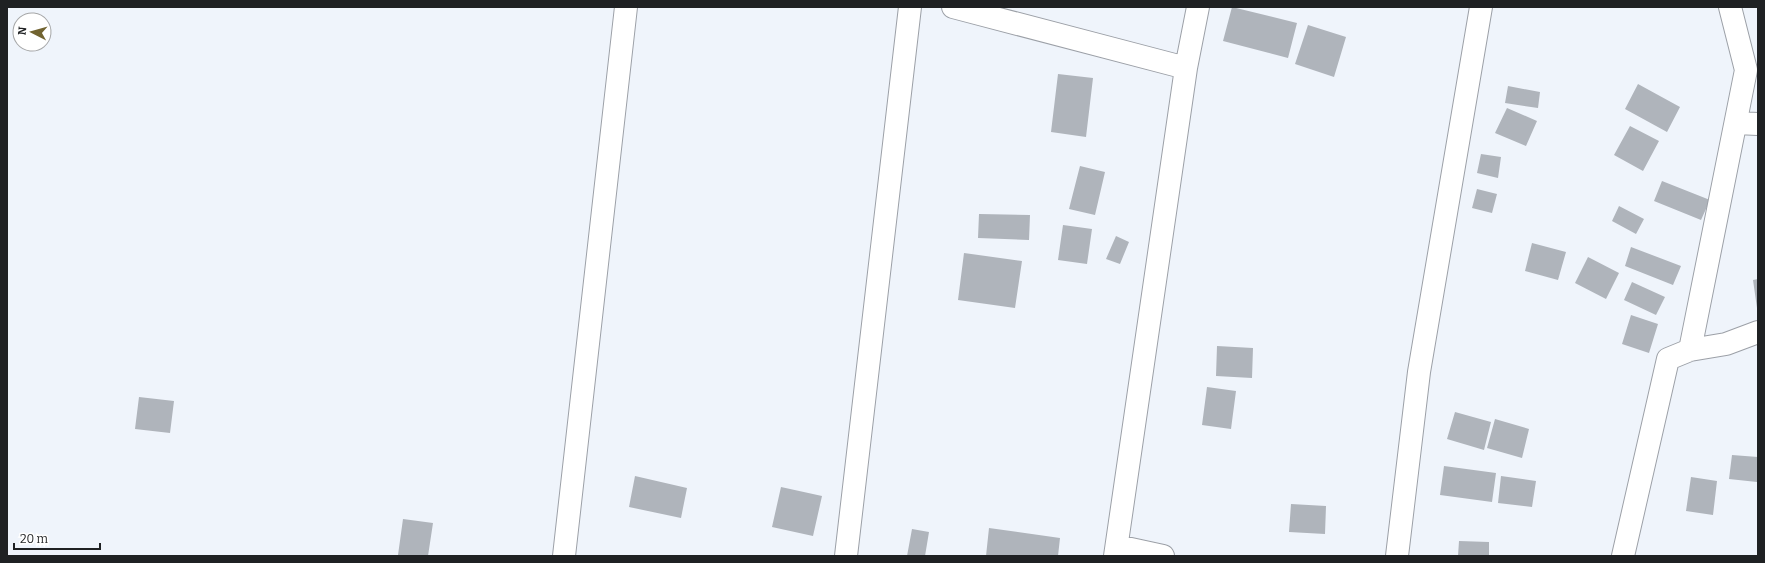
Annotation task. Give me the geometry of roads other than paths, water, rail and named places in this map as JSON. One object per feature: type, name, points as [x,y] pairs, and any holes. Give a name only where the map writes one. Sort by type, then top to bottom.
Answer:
[{"type":"street","points":[[564,556],[626,7]]},
{"type":"street","points":[[846,556],[910,7]]},
{"type":"street","points":[[953,7],[1186,68]]},
{"type":"street","points":[[1162,556],[1116,551],[1186,68],[1198,7]]},
{"type":"street","points":[[1397,556],[1419,372],[1481,7]]},
{"type":"street","points":[[1690,350],[1746,70],[1730,7]]},
{"type":"street","points":[[1736,123],[1758,124]]},
{"type":"street","points":[[1623,556],[1668,359],[1690,350],[1726,344],[1758,332]]}]
